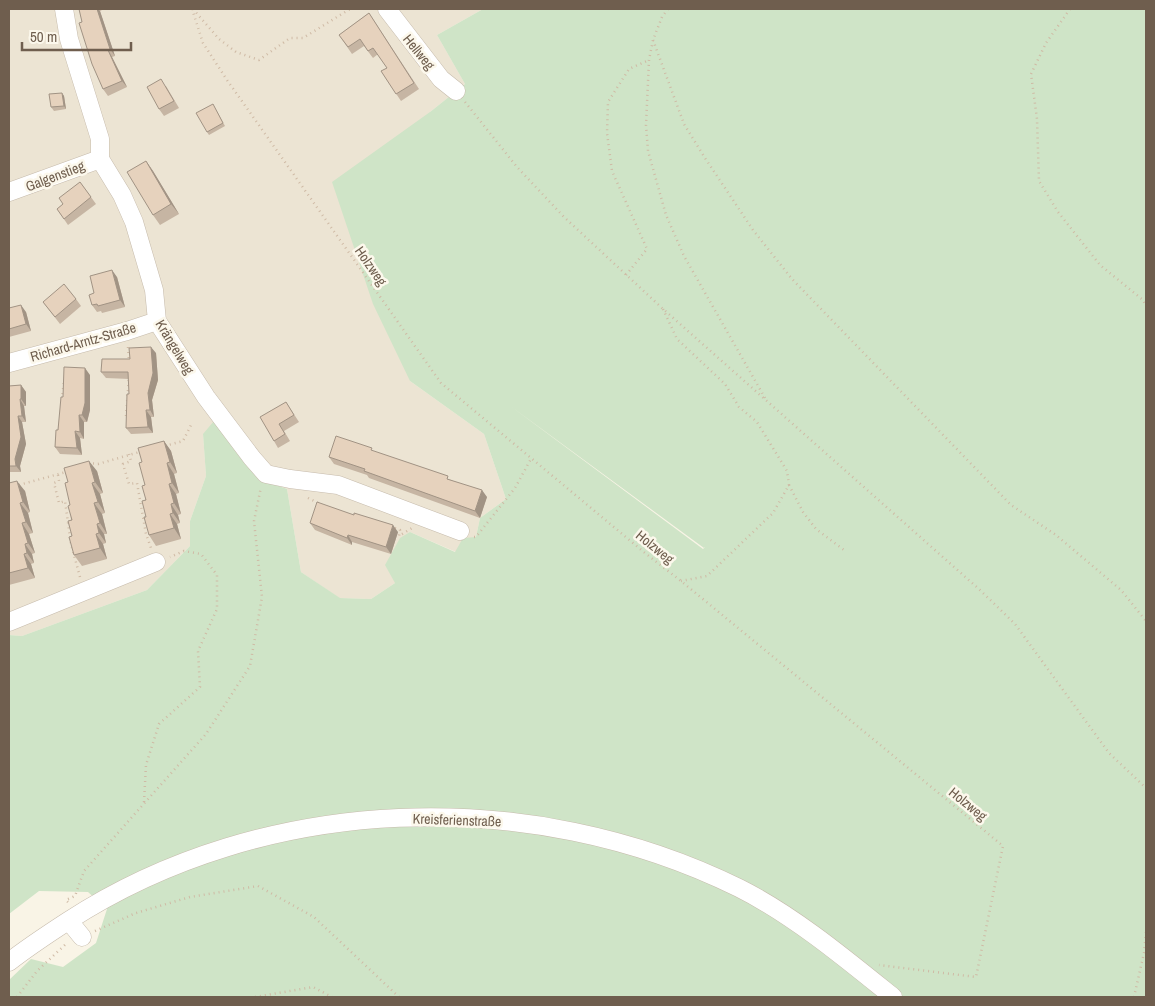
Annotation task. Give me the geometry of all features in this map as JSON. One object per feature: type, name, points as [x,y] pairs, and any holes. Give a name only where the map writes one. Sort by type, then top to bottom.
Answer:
[{"type":"street","name":"Krängelweg","points":[[64,9],[68,40],[100,139],[100,159],[122,195],[134,222],[154,290],[157,321],[206,397],[266,474]]},
{"type":"street","name":"Hellweg","points":[[386,9],[441,79],[456,91]]},
{"type":"street","name":"Galgenstieg","points":[[9,192],[100,159]]},
{"type":"street","name":"Richard-Arntz-Straße","points":[[9,363],[157,321]]},
{"type":"street","points":[[266,474],[338,485],[460,531]]},
{"type":"street","points":[[9,622],[156,562]]},
{"type":"street","name":"Kreisferienstraße","points":[[9,962],[30,945],[135,883],[188,860],[249,841],[306,827],[361,820],[432,817],[489,819],[551,827],[589,835],[635,847],[690,866],[741,889],[786,916],[850,961],[893,997]]},
{"type":"street","points":[[75,917],[82,937]]},
{"type":"path","points":[[192,9],[219,39],[230,48],[259,60],[290,38],[304,38],[350,9]]},
{"type":"path","name":"Holzweg","points":[[192,9],[203,43],[227,80],[441,383],[1003,846],[976,977],[879,965]]},
{"type":"path","points":[[668,9],[662,17],[653,40],[649,60],[646,125],[648,151],[666,215],[684,256],[767,401]]},
{"type":"path","points":[[1070,9],[1046,43],[1031,74],[1037,119],[1039,181],[1058,212],[1100,266],[1143,300],[1146,306]]},
{"type":"path","points":[[653,40],[684,124],[753,230],[792,279],[1011,505],[1056,535],[1121,590],[1146,621]]},
{"type":"path","points":[[626,275],[646,249],[612,170],[606,133],[608,102],[630,69],[649,60]]},
{"type":"path","points":[[456,91],[517,167],[564,217],[662,308],[980,590],[1015,624],[1109,753],[1146,788]]},
{"type":"path","points":[[662,308],[677,339],[725,384],[739,407],[757,422],[787,471],[789,485],[803,512],[816,529],[844,550]]},
{"type":"path","points":[[127,330],[130,365]]},
{"type":"path","points":[[61,408],[65,372],[65,348]]},
{"type":"path","points":[[126,416],[129,374]]},
{"type":"path","points":[[164,446],[183,441],[191,425]]},
{"type":"path","points":[[81,466],[89,463],[98,464],[147,450]]},
{"type":"path","points":[[129,454],[131,461],[123,464],[129,484],[137,483],[146,534],[156,562],[184,551],[200,554],[217,574],[217,609],[198,651],[200,687],[159,724],[146,765],[144,804]]},
{"type":"path","points":[[460,531],[476,538],[515,488],[532,457]]},
{"type":"path","points":[[17,486],[58,476],[74,469]]},
{"type":"path","points":[[75,917],[66,900],[75,896],[84,871],[206,734],[250,666],[262,597],[254,521],[259,492],[266,474]]},
{"type":"path","points":[[58,476],[60,481],[54,483],[59,503],[64,502],[71,544],[84,591]]},
{"type":"path","points":[[681,581],[708,576],[773,513],[789,485]]},
{"type":"path","points":[[307,497],[323,506]]},
{"type":"path","points":[[392,528],[400,530],[399,536]]},
{"type":"path","points":[[18,997],[37,971],[67,943],[136,913],[190,897],[258,886],[314,917],[399,997]]},
{"type":"path","points":[[1134,997],[1144,953],[1146,932]]},
{"type":"path","points":[[255,997],[312,987],[332,997]]},
{"type":"shaded area","points":[[9,9],[483,9],[437,35],[465,84],[430,112],[410,381],[484,434],[506,499],[480,518],[476,537],[456,552],[410,532],[395,583],[371,599],[339,598],[301,572],[287,489],[260,479],[203,434],[206,476],[190,521],[190,546],[147,590],[22,636],[9,635]]},
{"type":"green space","points":[[483,9],[1146,9],[1146,997],[9,997],[9,980],[31,959],[63,967],[96,943],[107,909],[88,892],[39,891],[9,914],[9,635],[22,636],[147,590],[190,546],[190,521],[206,476],[203,434],[214,421],[260,479],[287,489],[301,572],[340,598],[371,599],[395,583],[385,565],[400,538],[410,532],[455,552],[463,538],[476,537],[480,518],[506,499],[484,434],[410,381],[373,304],[332,182],[430,112],[465,84],[437,35]],"holes":[[[509,405],[704,548],[703,549]]]},
{"type":"building","points":[[79,9],[97,9],[110,49],[108,50],[122,81],[103,89],[92,64],[79,23],[82,22]]},
{"type":"building","points":[[369,13],[414,83],[396,94],[381,71],[387,68],[373,48],[368,51],[360,39],[348,47],[339,35]]},
{"type":"building","points":[[161,79],[174,101],[159,109],[147,87]]},
{"type":"building","points":[[62,93],[64,106],[51,107],[49,94]]},
{"type":"building","points":[[213,104],[223,123],[207,132],[196,113]]},
{"type":"building","points":[[146,161],[171,204],[153,215],[127,172]]},
{"type":"building","points":[[80,182],[91,197],[64,219],[57,209],[63,204],[59,198]]},
{"type":"building","points":[[112,270],[120,300],[98,306],[97,304],[92,305],[89,295],[94,293],[90,276]]},
{"type":"building","points":[[64,284],[76,299],[55,317],[43,302]]},
{"type":"building","points":[[21,305],[26,324],[9,329],[9,308]]},
{"type":"building","points":[[151,347],[153,373],[148,393],[150,410],[146,410],[148,427],[126,428],[127,394],[129,394],[128,372],[101,372],[102,359],[130,359],[129,348]]},
{"type":"building","points":[[64,367],[85,368],[85,403],[82,415],[79,415],[80,432],[75,431],[77,448],[55,447],[61,397],[63,397]]},
{"type":"building","points":[[21,385],[22,416],[18,416],[21,437],[15,459],[16,466],[9,466],[9,386]]},
{"type":"building","points":[[286,402],[294,415],[279,424],[285,434],[274,441],[260,417]]},
{"type":"building","points":[[336,436],[448,476],[447,479],[482,490],[475,511],[329,457]]},
{"type":"building","points":[[164,441],[170,462],[167,463],[172,483],[169,484],[174,503],[171,504],[173,513],[170,514],[174,528],[149,535],[144,517],[146,517],[142,501],[146,500],[142,486],[145,485],[139,463],[142,462],[138,448]]},
{"type":"building","points":[[89,461],[95,482],[92,483],[98,502],[94,503],[100,523],[97,524],[99,533],[96,534],[100,548],[74,555],[69,537],[72,536],[68,521],[72,520],[65,483],[68,482],[64,468]]},
{"type":"building","points":[[17,481],[23,502],[20,503],[26,522],[22,523],[28,543],[25,544],[27,553],[24,554],[28,568],[9,573],[9,483]]},
{"type":"building","points":[[317,502],[354,515],[354,513],[393,525],[386,547],[348,535],[347,538],[310,523]]}]
